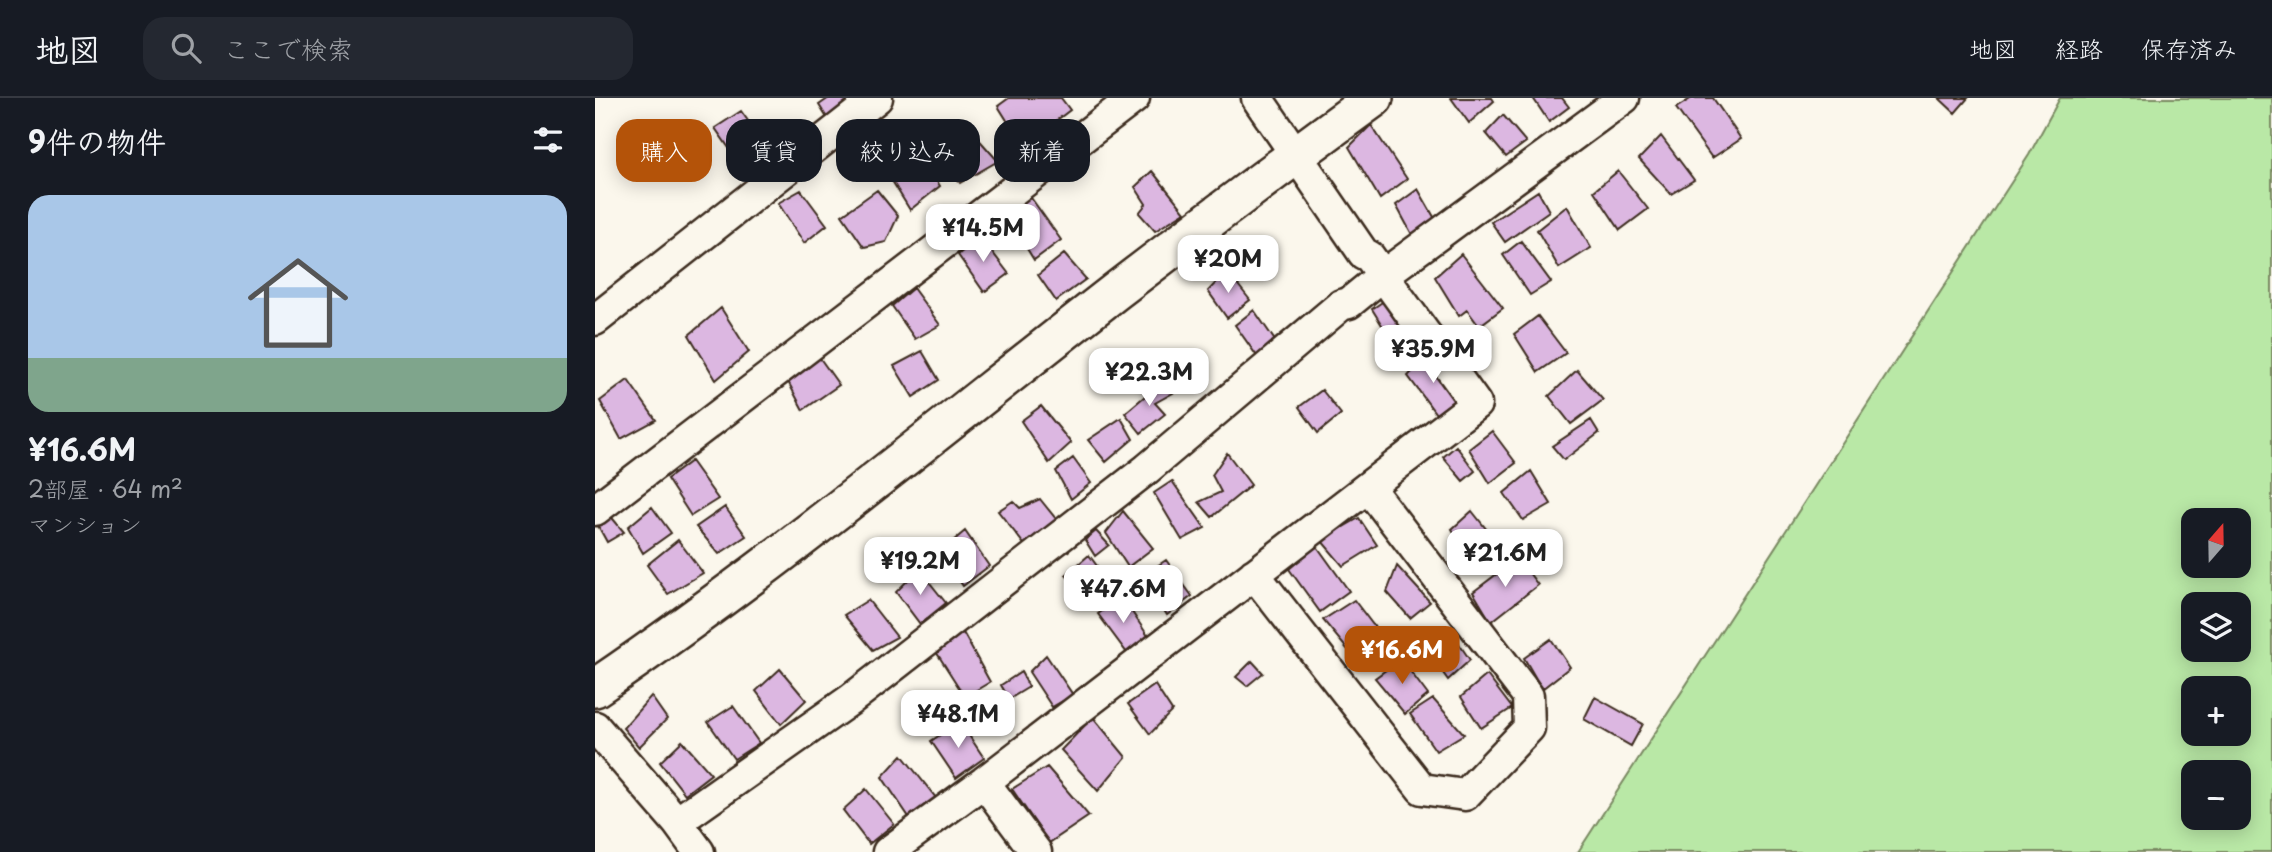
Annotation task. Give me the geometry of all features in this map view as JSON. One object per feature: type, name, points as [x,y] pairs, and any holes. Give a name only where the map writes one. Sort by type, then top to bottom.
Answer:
[{"type":"street","points":[[595,320],[877,98]]},
{"type":"street","points":[[595,510],[1134,98]]},
{"type":"street","points":[[888,852],[984,782],[1476,404],[1369,256],[1364,254],[1257,98]]},
{"type":"street","points":[[595,688],[669,638],[842,509],[1116,291],[1374,98]]},
{"type":"street","points":[[677,822],[850,700],[1147,468],[1341,305],[1349,303],[1624,98]]},
{"type":"street","points":[[1254,574],[1422,789],[1465,795],[1529,728],[1528,696],[1368,487]]},
{"type":"street","points":[[595,727],[677,822],[699,852]]},
{"type":"street","points":[[984,782],[1035,852]]},
{"type":"green space","points":[[2060,98],[2272,98],[2272,852],[1578,852],[2029,155]]},
{"type":"building","points":[[829,98],[851,98],[854,101],[829,121],[819,105]]},
{"type":"building","points":[[1009,98],[1061,98],[1070,110],[1058,119],[1006,119],[998,106]]},
{"type":"building","points":[[1451,98],[1492,98],[1494,101],[1469,123]]},
{"type":"building","points":[[1533,98],[1562,98],[1569,107],[1549,122]]},
{"type":"building","points":[[1692,98],[1713,98],[1741,139],[1712,158],[1676,108]]},
{"type":"building","points":[[1939,98],[1968,98],[1955,113]]},
{"type":"building","points":[[741,111],[747,119],[729,119]]},
{"type":"building","points":[[1503,115],[1526,142],[1506,157],[1486,133]]},
{"type":"building","points":[[726,121],[726,144],[715,128]]},
{"type":"building","points":[[1371,125],[1407,179],[1380,199],[1349,147]]},
{"type":"building","points":[[1661,136],[1694,180],[1671,194],[1639,159]]},
{"type":"building","points":[[980,141],[994,156],[994,163],[980,171]]},
{"type":"building","points":[[1152,171],[1185,212],[1155,231],[1139,213],[1146,204],[1135,187]]},
{"type":"building","points":[[1618,171],[1648,209],[1620,230],[1594,191]]},
{"type":"building","points":[[893,182],[938,182],[940,186],[910,210]]},
{"type":"building","points":[[1418,189],[1438,224],[1415,240],[1396,205]]},
{"type":"building","points":[[801,190],[827,225],[804,243],[778,203]]},
{"type":"building","points":[[877,190],[898,216],[886,242],[864,247],[842,215]]},
{"type":"building","points":[[1538,191],[1549,211],[1505,242],[1491,222]]},
{"type":"building","points":[[1029,195],[1061,240],[1034,260],[1006,215]]},
{"type":"building","points":[[1567,206],[1591,248],[1559,268],[1537,230]]},
{"type":"building","points":[[980,236],[1009,274],[984,292],[958,255]]},
{"type":"building","points":[[1521,241],[1551,282],[1530,295],[1503,255]]},
{"type":"building","points":[[1064,254],[1086,279],[1056,301],[1038,275]]},
{"type":"building","points":[[1461,254],[1503,308],[1479,326],[1467,310],[1459,316],[1435,277]]},
{"type":"building","points":[[1227,271],[1250,300],[1227,318],[1208,291]]},
{"type":"building","points":[[913,288],[940,325],[915,339],[892,306]]},
{"type":"building","points":[[1391,296],[1424,340],[1403,359],[1372,309]]},
{"type":"building","points":[[721,308],[749,352],[716,380],[689,335]]},
{"type":"building","points":[[1254,310],[1278,345],[1259,359],[1235,325]]},
{"type":"building","points":[[1538,316],[1566,353],[1538,372],[1514,334]]},
{"type":"building","points":[[922,351],[939,380],[913,397],[894,366]]},
{"type":"building","points":[[817,354],[839,385],[803,410],[784,374]]},
{"type":"building","points":[[1429,354],[1460,396],[1436,414],[1408,376]]},
{"type":"building","points":[[1577,370],[1603,400],[1571,424],[1549,396]]},
{"type":"building","points":[[628,380],[656,420],[621,439],[600,401]]},
{"type":"building","points":[[1164,380],[1173,393],[1155,403],[1165,414],[1141,433],[1125,413]]},
{"type":"building","points":[[1322,390],[1341,414],[1318,433],[1299,407]]},
{"type":"building","points":[[1041,406],[1071,443],[1049,463],[1021,421]]},
{"type":"building","points":[[1121,418],[1133,439],[1106,462],[1088,440]]},
{"type":"building","points":[[1591,420],[1599,433],[1564,460],[1552,446]]},
{"type":"building","points":[[1492,431],[1516,463],[1490,483],[1469,449]]},
{"type":"building","points":[[1456,446],[1475,471],[1463,481],[1443,457]]},
{"type":"building","points":[[1227,453],[1251,485],[1212,517],[1199,502],[1221,492],[1212,475]]},
{"type":"building","points":[[1073,458],[1091,483],[1071,499],[1056,471]]},
{"type":"building","points":[[691,461],[718,499],[691,516],[667,479]]},
{"type":"building","points":[[1531,471],[1551,504],[1523,520],[1504,493]]},
{"type":"building","points":[[1172,481],[1205,528],[1182,540],[1154,493]]},
{"type":"building","points":[[1040,499],[1056,519],[1053,526],[1027,548],[998,511],[1013,501],[1020,508]]},
{"type":"building","points":[[652,507],[671,533],[643,553],[628,527]]},
{"type":"building","points":[[725,507],[746,536],[719,554],[696,527]]},
{"type":"building","points":[[1123,511],[1153,548],[1128,567],[1106,533]]},
{"type":"building","points":[[1472,511],[1502,549],[1475,567],[1452,529]]},
{"type":"building","points":[[608,513],[624,532],[607,542],[597,524]]},
{"type":"building","points":[[1359,518],[1377,545],[1343,566],[1321,540]]},
{"type":"building","points":[[965,531],[989,566],[963,586],[940,552]]},
{"type":"building","points":[[1096,531],[1109,545],[1095,556],[1085,540]]},
{"type":"building","points":[[678,540],[703,573],[668,594],[647,565]]},
{"type":"building","points":[[1316,545],[1349,591],[1320,612],[1289,569]]},
{"type":"building","points":[[1089,555],[1111,585],[1087,604],[1066,575]]},
{"type":"building","points":[[1518,558],[1538,585],[1491,622],[1473,592]]},
{"type":"building","points":[[1166,560],[1192,596],[1167,615],[1142,576]]},
{"type":"building","points":[[1397,566],[1430,602],[1410,618],[1387,592]]},
{"type":"building","points":[[919,569],[946,603],[920,624],[896,592]]},
{"type":"building","points":[[1122,597],[1148,636],[1127,653],[1098,614]]},
{"type":"building","points":[[868,600],[897,637],[873,650],[844,615]]},
{"type":"building","points":[[1354,600],[1376,629],[1347,649],[1323,620]]},
{"type":"building","points":[[960,627],[990,682],[965,697],[933,647]]},
{"type":"building","points":[[1449,629],[1470,660],[1448,680],[1426,649]]},
{"type":"building","points":[[1551,639],[1570,667],[1542,689],[1524,658]]},
{"type":"building","points":[[1046,655],[1073,695],[1052,707],[1029,672]]},
{"type":"building","points":[[1401,659],[1428,695],[1405,714],[1375,678]]},
{"type":"building","points":[[1252,661],[1263,673],[1247,686],[1236,677]]},
{"type":"building","points":[[780,669],[806,700],[781,724],[756,691]]},
{"type":"building","points":[[1021,672],[1029,687],[1009,699],[1001,685]]},
{"type":"building","points":[[1487,675],[1512,708],[1481,728],[1461,697]]},
{"type":"building","points":[[1155,685],[1172,711],[1150,734],[1128,704]]},
{"type":"building","points":[[651,696],[667,719],[639,747],[623,728]]},
{"type":"building","points":[[1595,697],[1643,724],[1631,746],[1584,719]]},
{"type":"building","points":[[1433,699],[1464,734],[1436,751],[1410,714]]},
{"type":"building","points":[[733,706],[759,743],[734,759],[708,722]]},
{"type":"building","points":[[1093,717],[1126,757],[1098,791],[1061,750]]},
{"type":"building","points":[[960,722],[984,758],[956,778],[931,741]]},
{"type":"building","points":[[682,741],[711,774],[685,794],[660,762]]},
{"type":"building","points":[[902,755],[936,798],[911,820],[882,777]]},
{"type":"building","points":[[1047,767],[1089,816],[1049,843],[1012,789]]},
{"type":"building","points":[[866,789],[894,824],[869,844],[843,810]]}]
